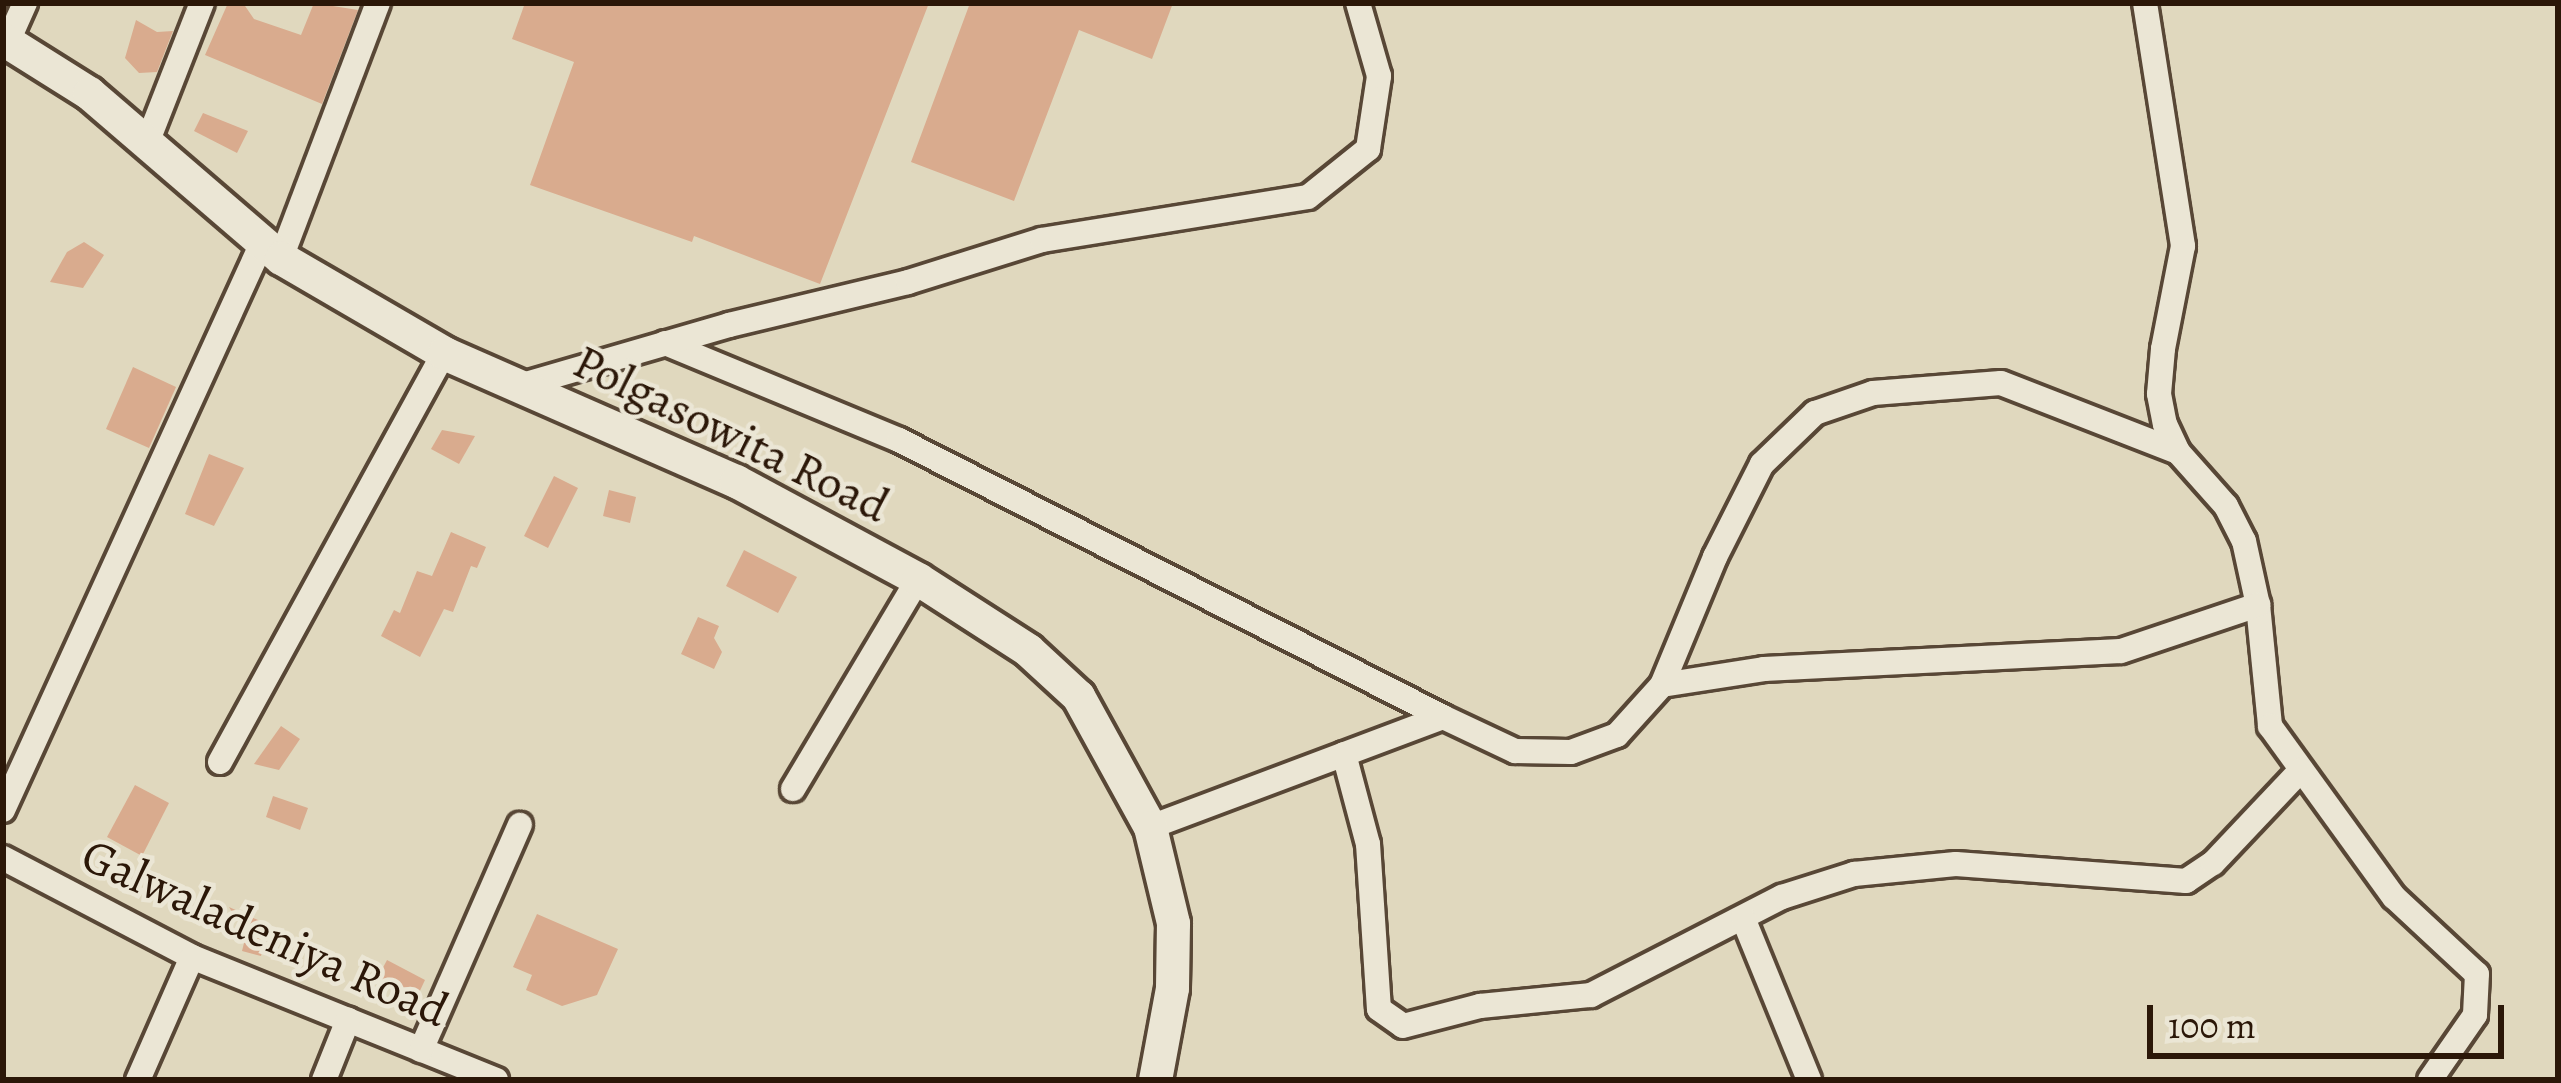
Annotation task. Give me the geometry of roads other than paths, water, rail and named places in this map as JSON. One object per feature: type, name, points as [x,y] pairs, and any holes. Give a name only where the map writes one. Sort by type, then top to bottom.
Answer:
[{"type":"street","points":[[6,40],[25,3]]},
{"type":"street","points":[[148,143],[202,3]]},
{"type":"street","points":[[3,810],[272,250],[378,3]]},
{"type":"street","points":[[519,386],[665,343],[908,282],[1042,240],[1309,197],[1368,149],[1379,76],[1358,3]]},
{"type":"street","points":[[2145,3],[2183,246],[2159,394],[2178,452],[2226,506],[2244,541],[2258,604],[2270,726],[2393,897],[2477,974],[2475,1015],[2430,1080]]},
{"type":"street","name":"Polgasowita Road","points":[[6,40],[88,92],[272,250],[444,353],[736,481],[918,578],[1028,650],[1078,696],[1150,827],[1173,923],[1172,988],[1155,1080]]},
{"type":"street","points":[[665,343],[899,440],[1515,751],[1571,752],[1617,735],[1662,685],[1715,557],[1762,464],[1815,412],[1873,393],[2001,383],[2178,452]]},
{"type":"street","points":[[220,761],[444,353]]},
{"type":"street","points":[[793,789],[918,578]]},
{"type":"street","points":[[1662,685],[1764,669],[2121,651],[2258,604]]},
{"type":"street","points":[[1150,827],[1443,717]]},
{"type":"street","points":[[1344,754],[1368,844],[1379,1009],[1403,1026],[1480,1006],[1591,995],[1782,897],[1855,874],[1956,864],[2186,881],[2213,863],[2301,770]]},
{"type":"street","points":[[421,1050],[520,825]]},
{"type":"street","name":"Galwaladeniya Road","points":[[3,858],[192,957],[496,1080]]},
{"type":"street","points":[[1743,918],[1809,1080]]},
{"type":"street","points":[[138,1080],[192,957]]},
{"type":"street","points":[[324,1080],[348,1020]]}]
